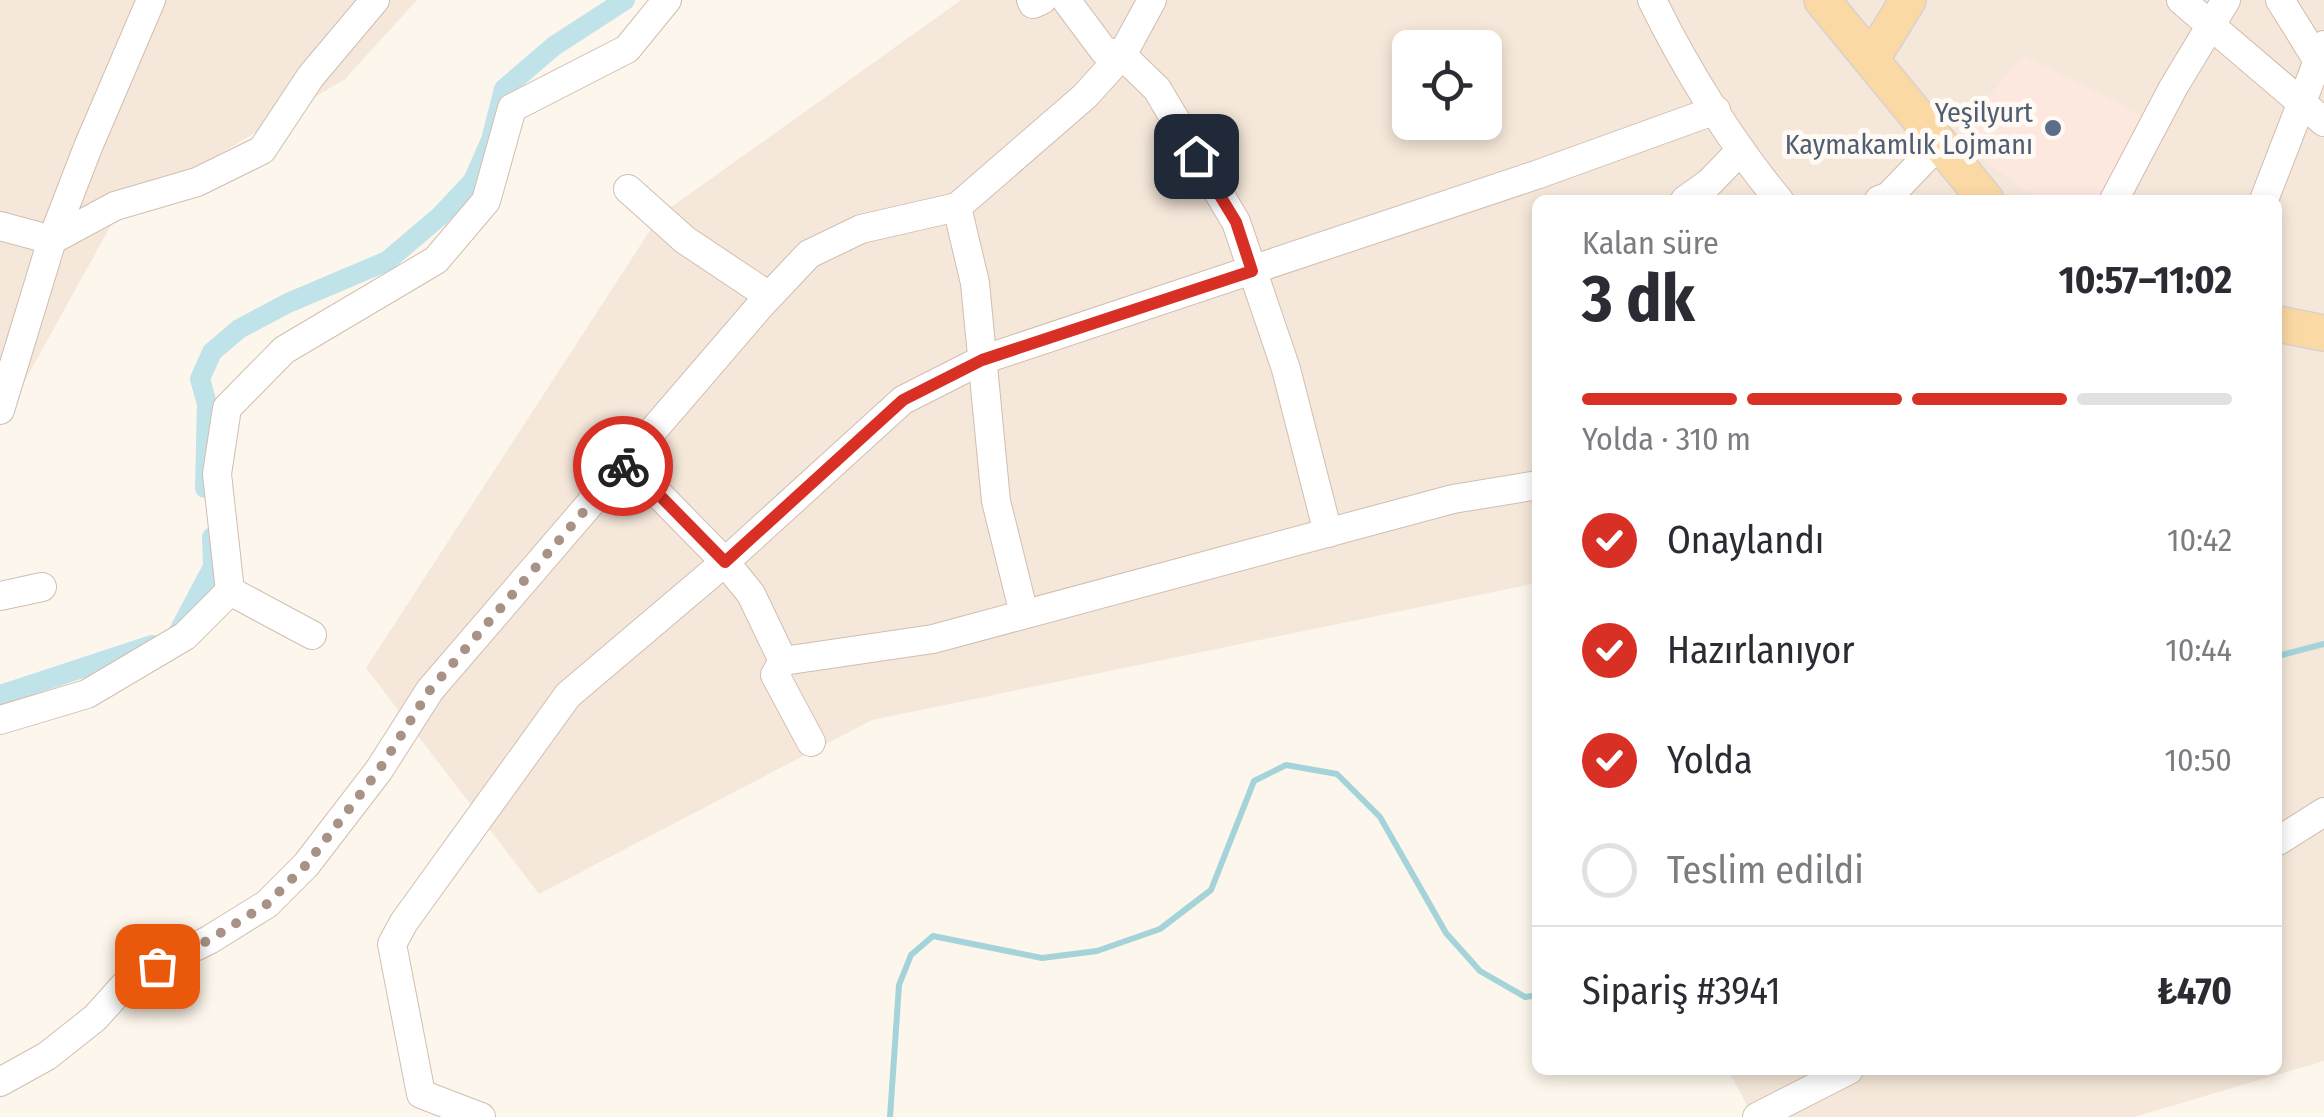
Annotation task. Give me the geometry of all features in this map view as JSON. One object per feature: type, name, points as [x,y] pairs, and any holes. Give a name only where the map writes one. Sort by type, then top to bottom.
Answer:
[{"type":"main road","points":[[1822,0],[1982,195]]},
{"type":"main road","points":[[1872,57],[1908,0]]},
{"type":"main road","points":[[2282,325],[2324,333]]},
{"type":"street","points":[[1,399],[52,240],[152,0]]},
{"type":"street","points":[[0,226],[52,240],[115,206],[197,182],[262,150],[311,76],[375,0]]},
{"type":"street","points":[[230,591],[217,474],[227,408],[284,350],[436,260],[486,201],[512,108],[626,49],[667,0]]},
{"type":"street","points":[[1031,0],[1033,4],[1042,0]]},
{"type":"street","points":[[1066,0],[1104,51],[1122,55],[1157,89],[1236,222],[1286,368],[1328,532]]},
{"type":"street","points":[[0,1082],[47,1056],[95,1018],[131,978],[209,940],[267,904],[306,865],[379,770],[430,690],[809,254],[861,229],[957,207],[1084,96],[1122,55],[1152,0]]},
{"type":"street","points":[[1652,0],[1668,33],[1741,150],[1775,195]]},
{"type":"street","points":[[2182,0],[2324,122]]},
{"type":"street","points":[[2117,195],[2208,25],[2226,0]]},
{"type":"street","points":[[2266,195],[2321,53],[2280,0]]},
{"type":"street","points":[[482,1117],[421,1094],[392,944],[404,922],[568,695],[725,562],[903,400],[982,360],[1716,110]]},
{"type":"street","points":[[1890,195],[1938,146]]},
{"type":"street","points":[[1692,195],[1741,150]]},
{"type":"street","points":[[628,190],[686,240],[769,296]]},
{"type":"street","points":[[957,207],[976,284],[996,501],[1024,614]]},
{"type":"street","points":[[627,462],[751,594],[783,661]]},
{"type":"street","points":[[783,661],[933,639],[1453,499],[1532,486]]},
{"type":"street","points":[[0,596],[42,588]]},
{"type":"street","points":[[230,591],[312,635]]},
{"type":"street","points":[[0,720],[87,694],[185,636],[230,591]]},
{"type":"street","points":[[783,661],[775,675],[811,742]]},
{"type":"street","points":[[2282,838],[2324,812]]},
{"type":"street","points":[[1757,1117],[1838,1075]]},
{"type":"shaded area","points":[[0,0],[417,0],[345,79],[116,216],[0,426]]},
{"type":"shaded area","points":[[961,0],[2324,0],[2324,1061],[2282,1073],[2282,195],[1532,195],[1532,584],[872,720],[539,894],[366,668],[660,215]]},
{"type":"shaded area","name":"Yeşilyurt Kaymakamlık Lojmanı","points":[[2024,56],[2149,119],[2109,195],[2031,195],[1953,137]]},
{"type":"shaded area","points":[[1731,1075],[2276,1075],[2134,1117],[1753,1117]]},
{"type":"waterway","points":[[205,488],[207,404],[200,379],[212,352],[239,329],[288,303],[387,261],[440,216],[473,181],[491,140],[504,89],[554,46],[625,0]]},
{"type":"waterway","points":[[178,633],[213,567],[212,537]]},
{"type":"waterway","points":[[2282,655],[2324,644]]},
{"type":"waterway","points":[[0,695],[152,645]]},
{"type":"waterway","points":[[890,1117],[899,985],[911,955],[933,936],[1042,958],[1097,951],[1160,929],[1211,890],[1254,781],[1286,765],[1337,774],[1380,817],[1446,933],[1480,971],[1525,997],[1532,996]]},
{"type":"way so far","points":[[157,966],[267,904],[306,865],[379,770],[430,690],[623,466]]},
{"type":"place","name":"Yeşilyurt Kaymakamlık Lojmanı","points":[[2053,128]]},
{"type":"route","points":[[623,466],[627,462],[725,562],[903,400],[982,360],[1252,271],[1236,222],[1196,156]]}]
